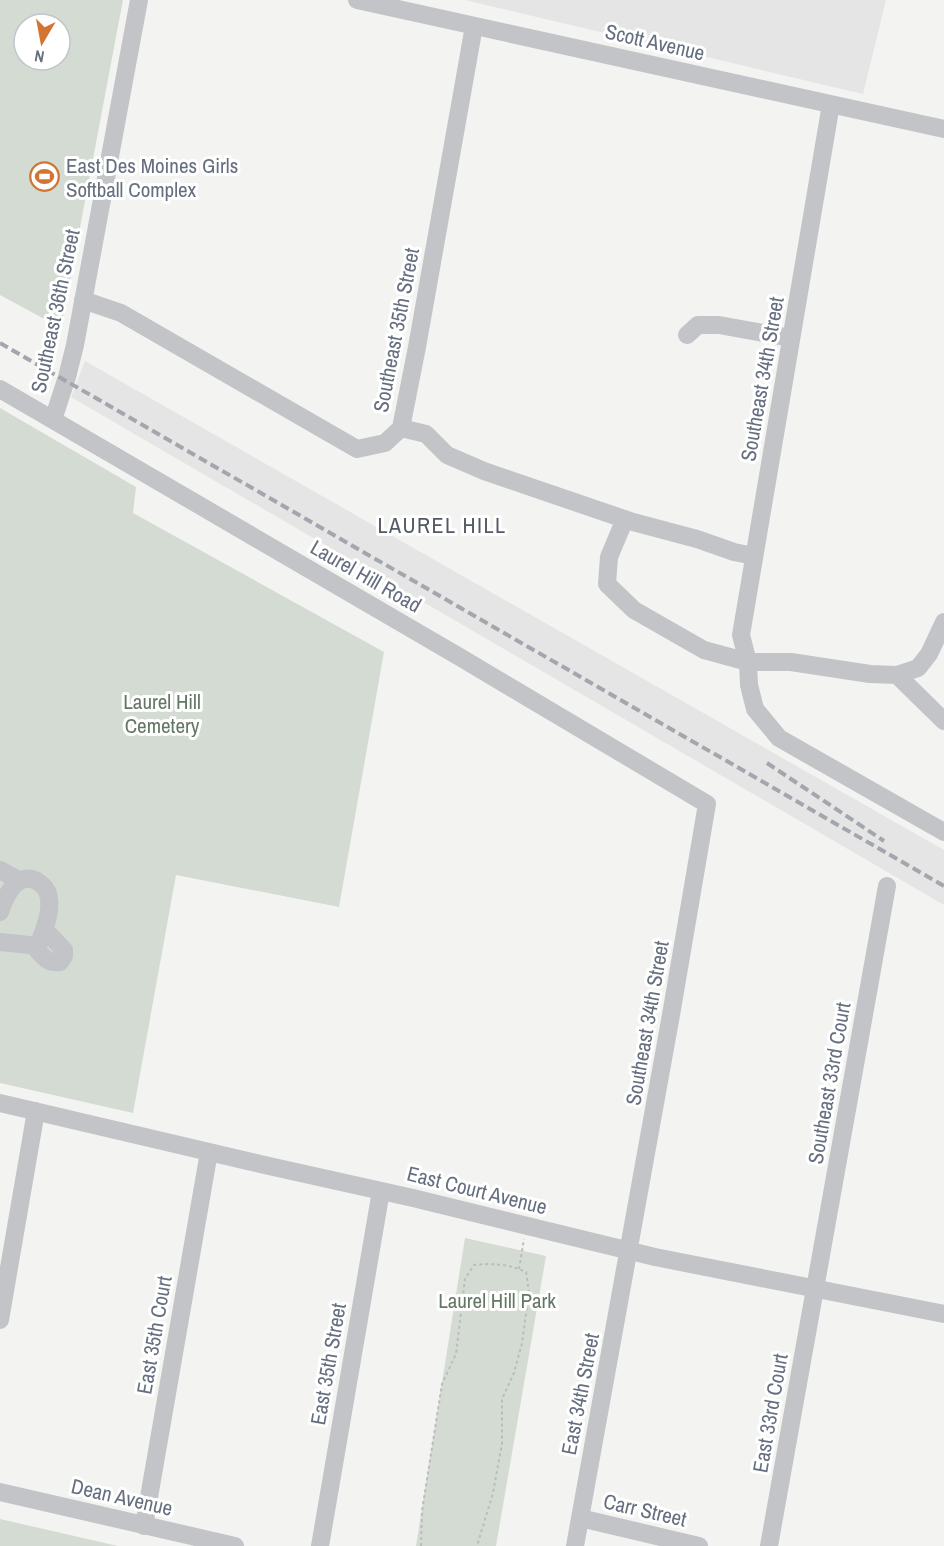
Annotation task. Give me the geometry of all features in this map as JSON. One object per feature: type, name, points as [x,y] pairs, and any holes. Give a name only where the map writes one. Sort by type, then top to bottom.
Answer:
[{"type":"street","name":"Southeast 36th Street","points":[[53,420],[68,373],[83,300],[139,0]]},
{"type":"street","name":"Scott Avenue","points":[[357,0],[944,129]]},
{"type":"street","name":"Southeast 35th Street","points":[[83,300],[121,313],[357,449],[385,442],[401,428],[474,26]]},
{"type":"street","name":"Southeast 34th Street","points":[[831,104],[741,635],[748,662],[749,685],[755,709],[779,738],[944,832]]},
{"type":"street","points":[[687,335],[698,325],[719,324],[791,338]]},
{"type":"street","name":"Laurel Hill Road","points":[[0,389],[708,804]]},
{"type":"street","points":[[401,428],[426,434],[447,455],[484,471],[625,519],[754,556]]},
{"type":"street","points":[[625,519],[609,557],[607,584],[634,610],[704,650],[748,662],[791,662],[870,674],[897,675],[918,668],[929,654],[944,622]]},
{"type":"street","points":[[897,675],[944,721]]},
{"type":"street","name":"Southeast 34th Street","points":[[629,1251],[708,804]]},
{"type":"street","points":[[0,870],[20,881]]},
{"type":"street","points":[[0,912],[4,900],[15,883],[33,879],[47,891],[48,908],[38,946],[0,942]]},
{"type":"street","name":"Southeast 33rd Court","points":[[815,1289],[887,886]]},
{"type":"street","points":[[33,946],[52,963],[60,962],[64,956],[64,950],[44,929]]},
{"type":"street","name":"East Court Avenue","points":[[0,1102],[629,1251],[944,1314]]},
{"type":"street","points":[[0,1320],[36,1111]]},
{"type":"street","name":"East 35th Court","points":[[144,1526],[208,1152]]},
{"type":"street","name":"East 35th Street","points":[[320,1546],[381,1191]]},
{"type":"street","name":"East 34th Street","points":[[575,1546],[629,1251]]},
{"type":"street","name":"East 33rd Court","points":[[769,1546],[815,1289]]},
{"type":"street","name":"Dean Avenue","points":[[0,1492],[235,1546]]},
{"type":"street","name":"Carr Street","points":[[580,1518],[699,1546]]},
{"type":"path","points":[[519,1269],[528,1226]]},
{"type":"path","points":[[421,1546],[422,1511],[440,1394],[442,1384],[456,1354],[465,1279],[474,1265],[492,1263],[526,1272],[529,1292],[522,1343],[514,1373],[502,1399],[502,1444],[493,1493],[477,1546]]},
{"type":"shaded area","points":[[465,0],[886,0],[863,94]]},
{"type":"shaded area","points":[[85,361],[944,850],[944,905],[71,397]]},
{"type":"green space","name":"East Des Moines Girls Softball Complex","points":[[0,0],[123,0],[61,328],[0,295]]},
{"type":"green space","name":"Laurel Hill Cemetery","points":[[0,408],[136,487],[133,513],[384,652],[339,907],[176,875],[133,1113],[0,1083]]},
{"type":"green space","name":"Laurel Hill Park","points":[[465,1238],[546,1256],[496,1546],[416,1546]]},
{"type":"green space","points":[[0,1519],[118,1546],[0,1546]]},
{"type":"railway","points":[[0,343],[944,886]]},
{"type":"railway","points":[[767,763],[884,841]]},
{"type":"place","name":"East Des Moines Girls Softball Complex","points":[[45,177]]},
{"type":"district","name":"LAUREL HILL","points":[[442,525]]}]
